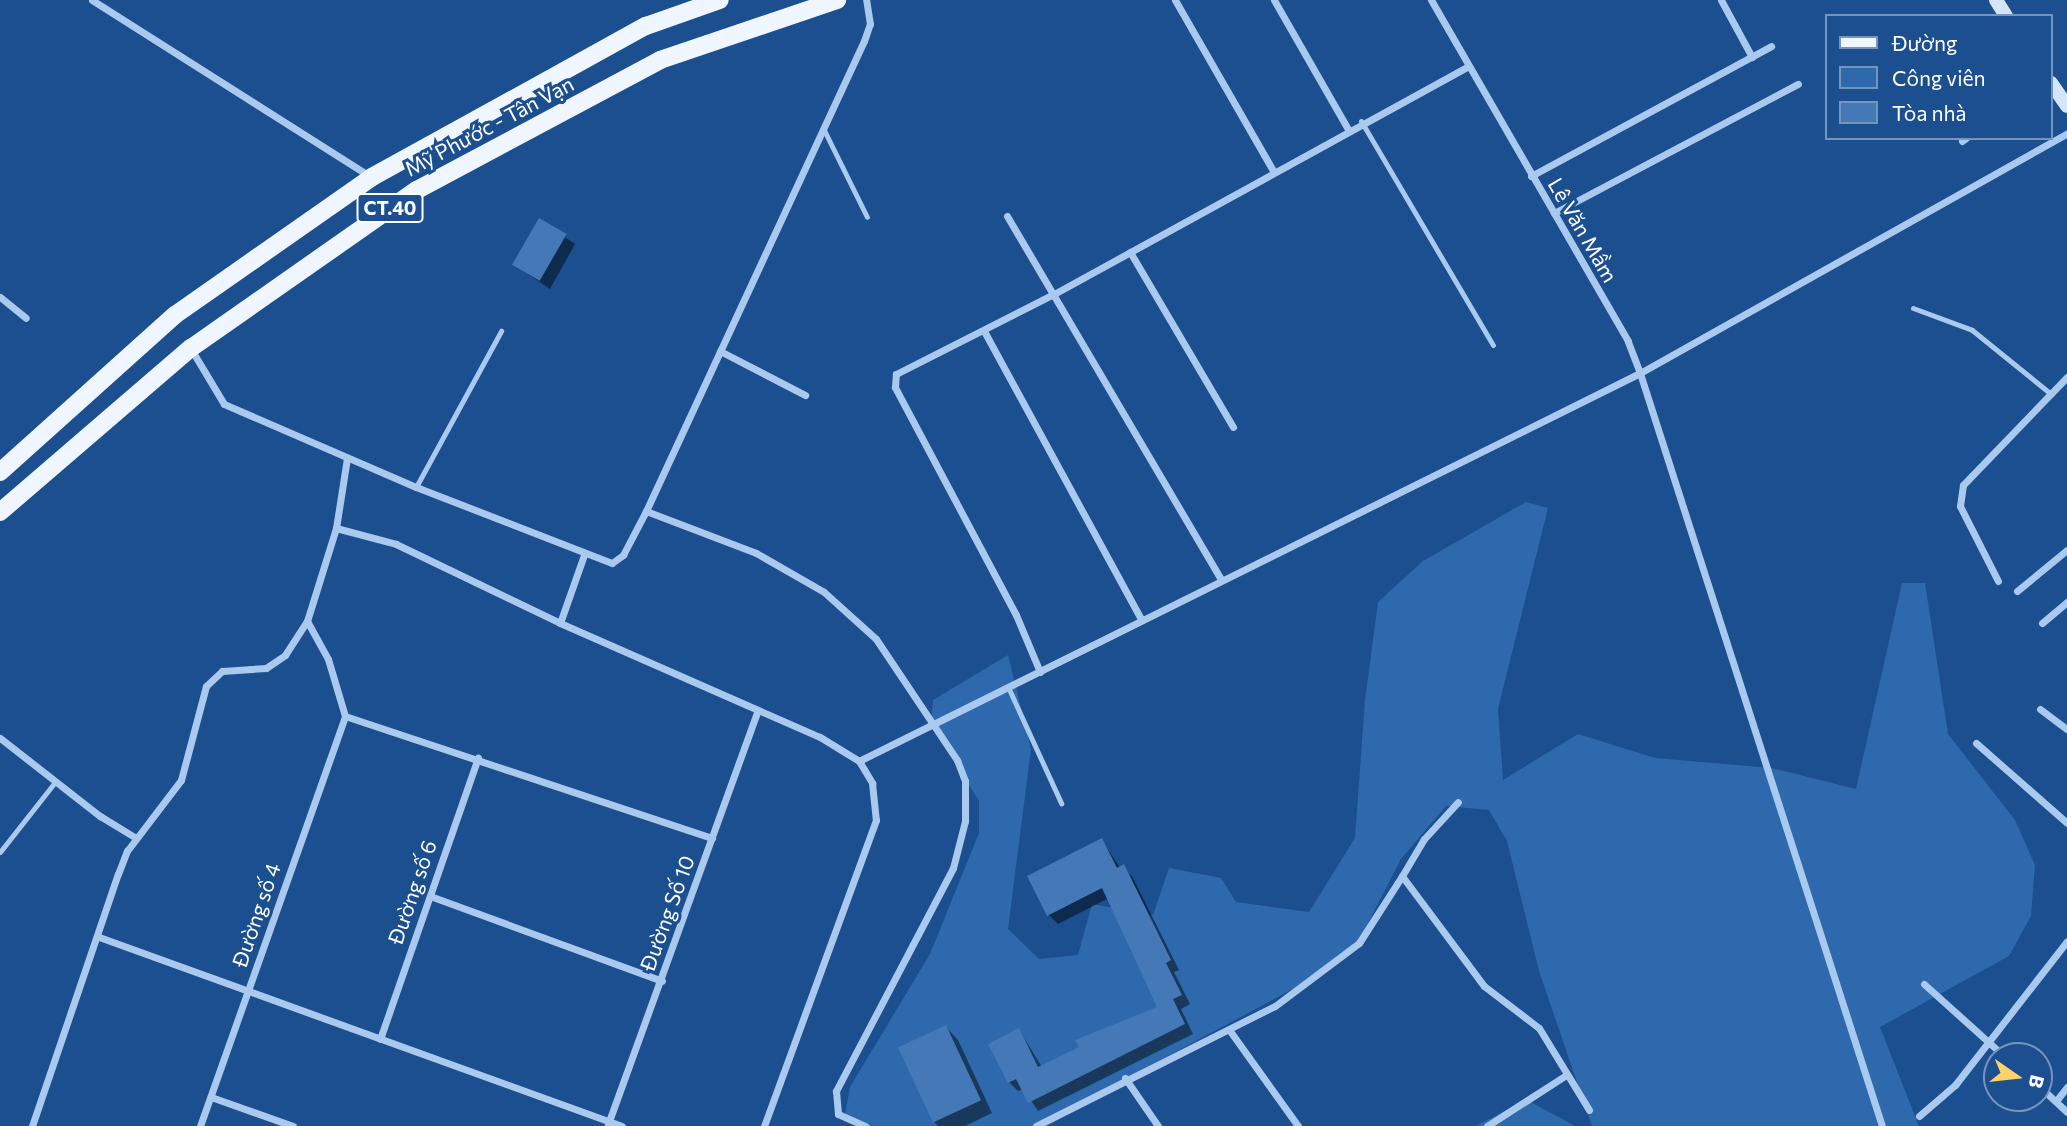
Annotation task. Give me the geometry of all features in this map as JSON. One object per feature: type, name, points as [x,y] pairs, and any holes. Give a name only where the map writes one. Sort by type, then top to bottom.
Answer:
[{"type":"main road","name":"Mỹ Phước - Tân Vạn","points":[[0,472],[175,315],[372,177],[646,26],[720,0]]},
{"type":"main road","name":"Mỹ Phước - Tân Vạn","points":[[0,512],[191,348],[417,190],[660,60],[837,0]]},
{"type":"main road","points":[[2053,86],[2067,106]]},
{"type":"street","points":[[92,0],[372,177]]},
{"type":"street","points":[[191,348],[224,404],[416,487],[584,555],[612,563],[623,555],[646,512],[870,24],[866,0]]},
{"type":"street","points":[[1175,0],[1273,172]]},
{"type":"street","points":[[1274,0],[1348,129]]},
{"type":"street","name":"Lê Văn Mầm","points":[[1431,0],[1628,341],[1882,1126]]},
{"type":"street","points":[[1721,0],[1752,57]]},
{"type":"street","points":[[1531,176],[1772,46]]},
{"type":"street","points":[[1040,672],[1016,615],[895,387],[896,374],[1054,294],[1361,121],[1468,66]]},
{"type":"street","points":[[1554,213],[1798,84]]},
{"type":"street","points":[[859,761],[1640,373],[2067,133]]},
{"type":"street","points":[[1007,216],[1221,580]]},
{"type":"street","points":[[1130,252],[1233,426]]},
{"type":"street","points":[[0,296],[26,318]]},
{"type":"street","points":[[984,331],[1141,619]]},
{"type":"street","points":[[720,351],[805,395]]},
{"type":"street","points":[[1998,581],[1960,506],[1963,485],[2067,377]]},
{"type":"street","points":[[32,1126],[99,937],[118,874],[136,838],[181,780],[206,685],[222,671],[266,668],[285,655],[307,621],[336,528],[347,458]]},
{"type":"street","points":[[646,512],[756,553],[824,592],[876,639],[957,760],[965,781],[965,821],[942,891],[836,1091],[838,1114],[865,1126]]},
{"type":"street","points":[[336,528],[396,544],[560,623],[836,745],[859,761],[872,783],[876,820],[764,1126]]},
{"type":"street","points":[[2017,591],[2067,550]]},
{"type":"street","points":[[560,623],[584,555]]},
{"type":"street","points":[[2042,623],[2067,602]]},
{"type":"street","points":[[307,621],[328,659],[345,716],[712,838]]},
{"type":"street","points":[[2040,709],[2067,729]]},
{"type":"street","name":"Đường Số 10","points":[[608,1124],[758,710]]},
{"type":"street","name":"Đường số 4","points":[[200,1126],[345,716]]},
{"type":"street","points":[[0,738],[55,782],[136,838]]},
{"type":"street","points":[[1976,743],[2067,823]]},
{"type":"street","name":"Đường số 6","points":[[380,1039],[478,758]]},
{"type":"street","points":[[1036,1126],[1125,1079],[1230,1031],[1275,1006],[1359,943],[1424,839],[1458,802]]},
{"type":"street","points":[[1402,876],[1483,986],[1539,1028],[1589,1110]]},
{"type":"street","points":[[430,896],[662,981]]},
{"type":"street","points":[[99,937],[608,1124],[622,1126]]},
{"type":"street","points":[[1990,1042],[2067,941]]},
{"type":"street","points":[[1924,984],[1988,1042]]},
{"type":"street","points":[[1230,1031],[1298,1126]]},
{"type":"street","points":[[1919,1116],[1955,1085],[1983,1050]]},
{"type":"street","points":[[1487,1126],[1566,1075]]},
{"type":"street","points":[[1125,1079],[1158,1126]]},
{"type":"street","points":[[2056,1101],[2067,1087]]},
{"type":"street","points":[[211,1097],[293,1126]]},
{"type":"street","points":[[2053,1098],[2067,1112]]},
{"type":"lane","points":[[1361,121],[1493,345]]},
{"type":"lane","points":[[823,128],[867,217]]},
{"type":"lane","points":[[1913,308],[1972,330],[2051,394]]},
{"type":"lane","points":[[416,487],[501,331]]},
{"type":"lane","points":[[1008,687],[1060,803]]},
{"type":"lane","points":[[0,852],[55,782]]},
{"type":"green space","points":[[1526,502],[1548,508],[1498,709],[1503,780],[1578,734],[1655,758],[1772,768],[1856,789],[1902,583],[1925,583],[1948,734],[2015,820],[2035,865],[2031,916],[2009,956],[1880,1027],[1919,1126],[1592,1126],[1539,971],[1507,841],[1489,810],[1446,806],[1401,859],[1353,952],[1293,989],[1037,1126],[858,1126],[844,1121],[850,1087],[930,954],[979,833],[979,801],[931,724],[933,700],[1008,655],[1031,749],[1008,929],[1039,959],[1078,955],[1092,904],[1153,915],[1169,868],[1221,878],[1236,902],[1309,912],[1355,838],[1365,700],[1378,602],[1423,561]]},
{"type":"green space","points":[[1527,1100],[1575,1126],[1475,1126]]},
{"type":"building","points":[[539,218],[567,234],[540,281],[512,265]]},
{"type":"building","points":[[1102,838],[1117,868],[1124,864],[1171,960],[1166,963],[1182,995],[1173,999],[1185,1024],[1028,1103],[1016,1079],[1008,1083],[988,1044],[1019,1028],[1038,1067],[1079,1047],[1075,1040],[1157,1007],[1102,888],[1047,916],[1027,876]]},
{"type":"building","points":[[946,1025],[981,1100],[933,1123],[898,1047]]}]
